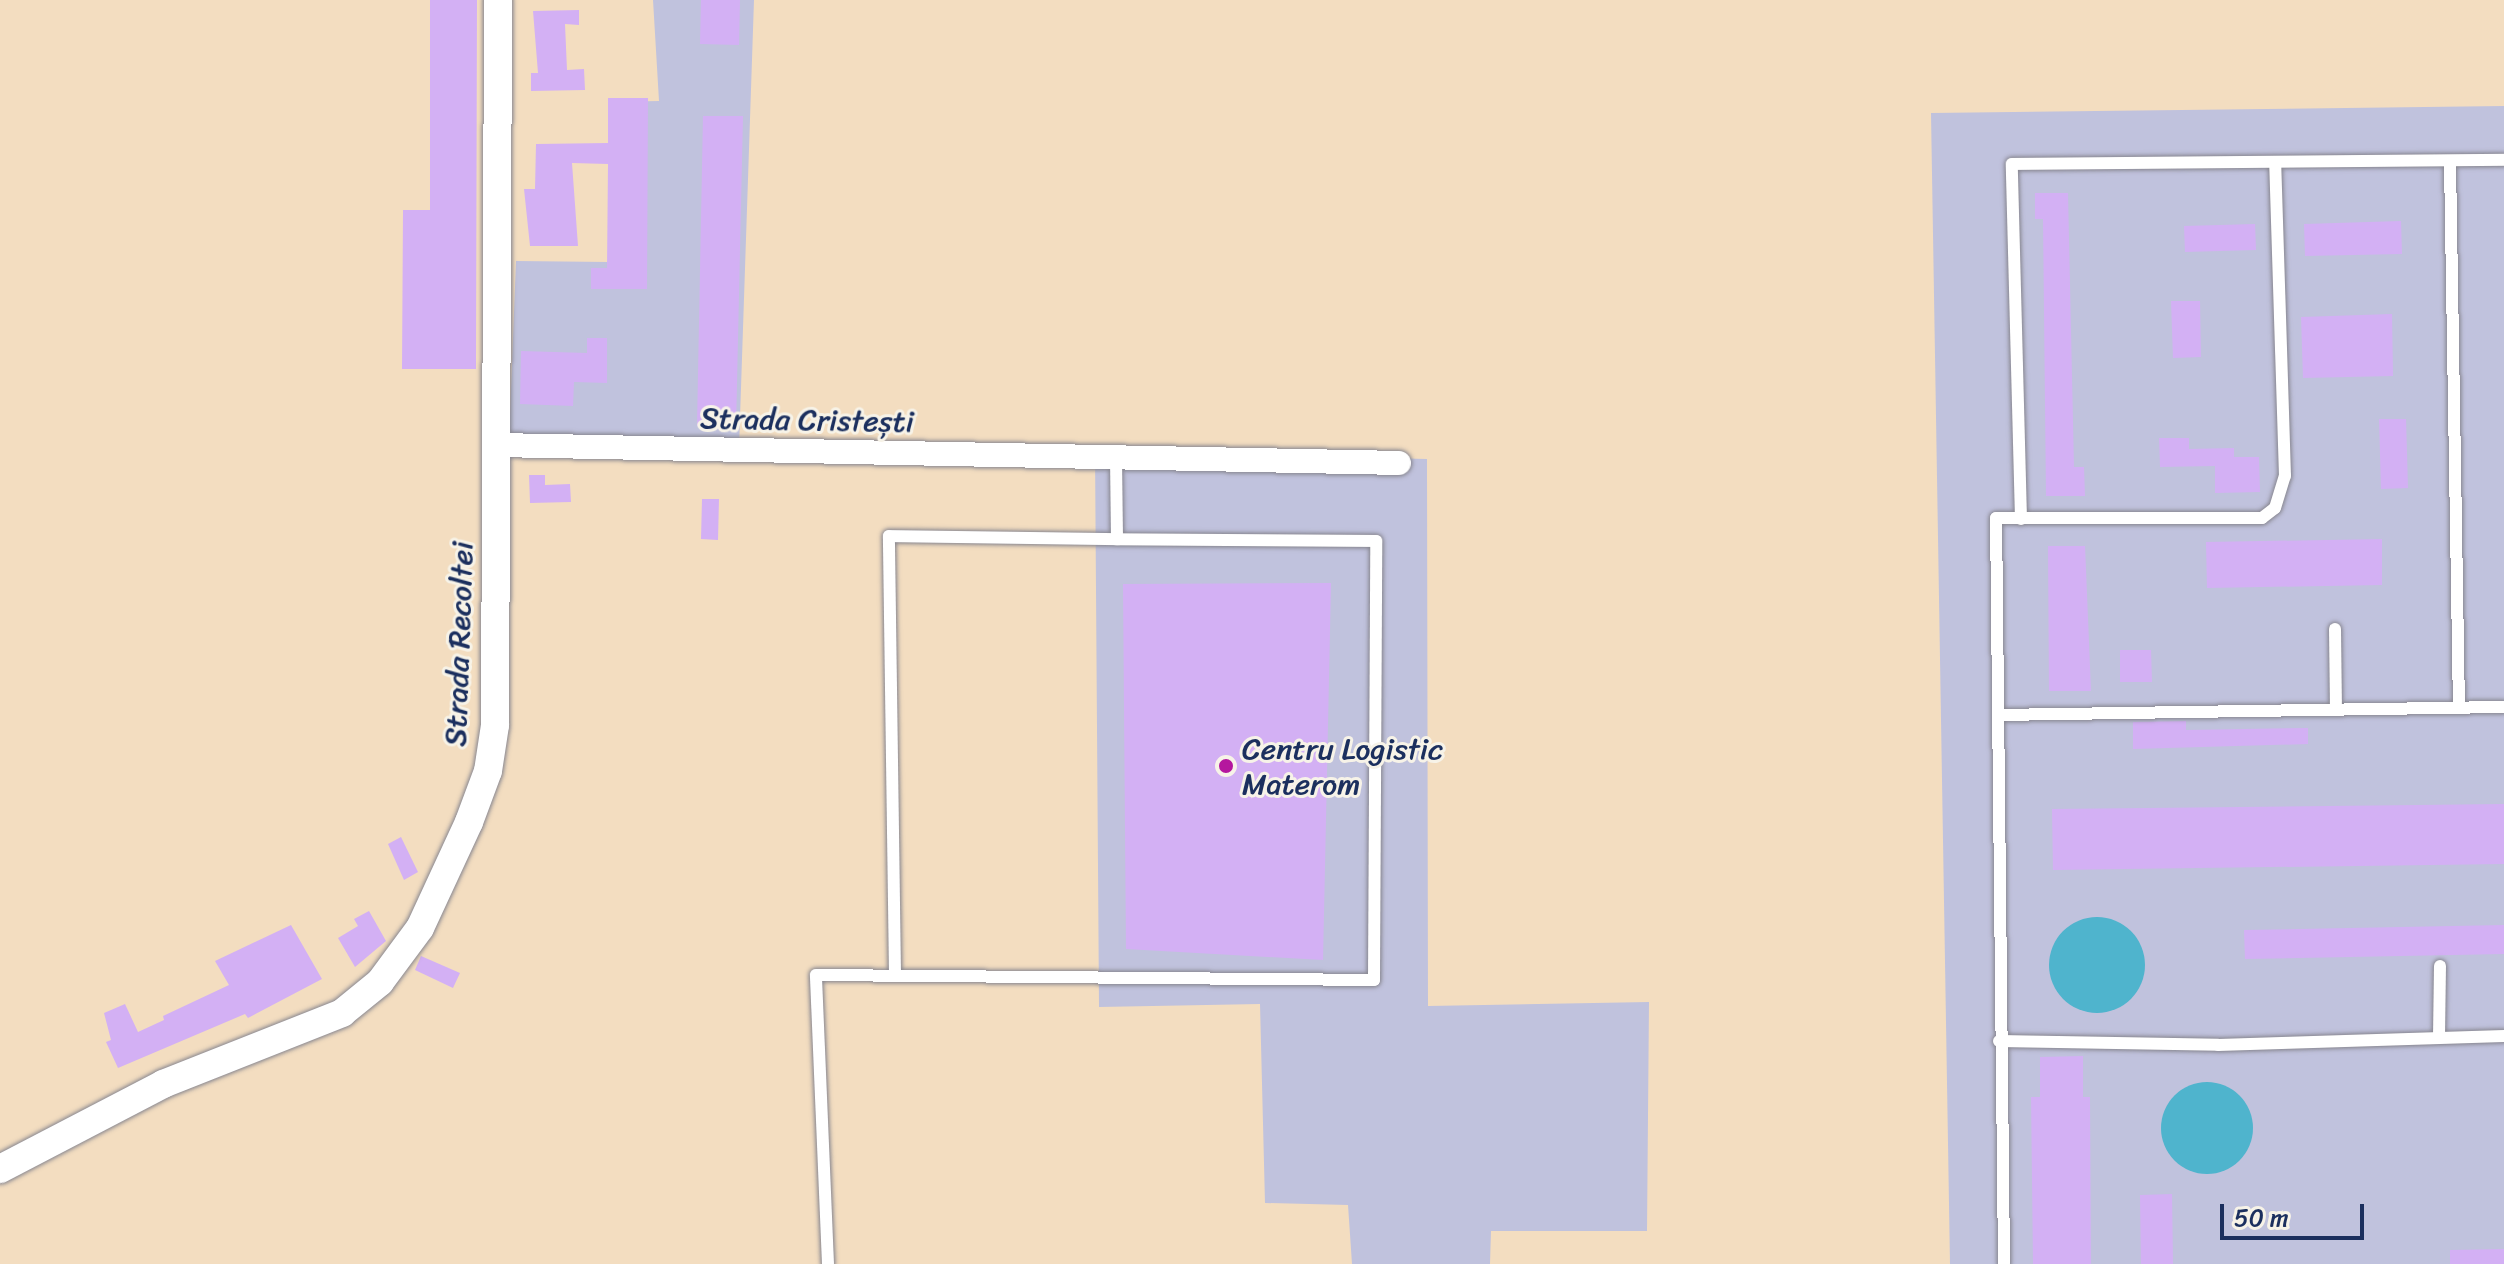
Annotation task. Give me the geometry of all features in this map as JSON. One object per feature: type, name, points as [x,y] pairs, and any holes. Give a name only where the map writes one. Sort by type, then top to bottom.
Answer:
[{"type":"street","name":"Strada Recoltei","points":[[0,1169],[163,1084],[342,1013],[380,982],[420,928],[488,771],[495,725],[498,0]]},
{"type":"street","name":"Strada Cristești","points":[[497,445],[1399,463]]},
{"type":"lane","points":[[2021,519],[2012,164],[2504,160]]},
{"type":"lane","points":[[2450,161],[2459,707]]},
{"type":"lane","points":[[2004,1264],[1999,1041],[1996,518],[2262,518],[2275,508],[2285,476],[2275,162]]},
{"type":"lane","points":[[1116,459],[1117,539]]},
{"type":"lane","points":[[828,1264],[816,975],[1374,980],[1376,541],[889,536],[895,975]]},
{"type":"lane","points":[[2335,629],[2336,709]]},
{"type":"lane","points":[[1998,715],[2504,707]]},
{"type":"lane","points":[[2439,1037],[2440,966]]},
{"type":"lane","points":[[1999,1041],[2218,1045],[2504,1036]]},
{"type":"shaded area","points":[[653,0],[754,0],[739,448],[509,441],[516,261],[609,262],[610,102],[659,101]]},
{"type":"shaded area","points":[[2504,106],[2504,1264],[1950,1264],[1931,113]]},
{"type":"shaded area","points":[[1095,451],[1427,459],[1428,1006],[1649,1002],[1647,1231],[1491,1231],[1490,1264],[1352,1264],[1348,1205],[1265,1203],[1260,1004],[1099,1007]]},
{"type":"water","points":[[2097,917],[2115,921],[2131,931],[2141,947],[2145,965],[2141,983],[2131,999],[2115,1009],[2097,1013],[2079,1009],[2063,999],[2053,983],[2049,965],[2053,947],[2063,931],[2079,921]]},
{"type":"water","points":[[2198,1082],[2216,1082],[2233,1089],[2246,1102],[2253,1128],[2246,1154],[2233,1167],[2216,1174],[2198,1174],[2181,1167],[2168,1154],[2161,1137],[2161,1119],[2168,1102],[2181,1089]]},
{"type":"building","points":[[430,0],[477,0],[476,369],[402,369],[403,210],[430,210]]},
{"type":"building","points":[[701,0],[740,0],[739,45],[700,44]]},
{"type":"building","points":[[579,10],[579,25],[565,24],[567,70],[584,69],[585,90],[531,91],[531,73],[538,73],[533,11]]},
{"type":"building","points":[[608,98],[648,98],[647,289],[591,289],[591,268],[607,268],[608,164],[572,163],[578,246],[530,246],[524,189],[535,189],[536,144],[608,143]]},
{"type":"building","points":[[703,116],[743,116],[736,427],[697,426]]},
{"type":"building","points":[[2035,193],[2068,193],[2074,467],[2084,467],[2085,496],[2046,496],[2043,219],[2035,219]]},
{"type":"building","points":[[2401,221],[2402,254],[2305,256],[2304,224]]},
{"type":"building","points":[[2255,224],[2256,250],[2185,252],[2184,226]]},
{"type":"building","points":[[2171,301],[2200,301],[2201,357],[2173,358]]},
{"type":"building","points":[[2392,314],[2393,376],[2303,378],[2301,317]]},
{"type":"building","points":[[587,338],[607,338],[607,383],[574,382],[573,406],[520,404],[521,351],[587,353]]},
{"type":"building","points":[[2379,419],[2406,419],[2408,488],[2381,489]]},
{"type":"building","points":[[2159,438],[2189,438],[2189,449],[2234,448],[2234,457],[2259,457],[2260,492],[2215,493],[2215,466],[2160,467]]},
{"type":"building","points":[[529,475],[545,475],[545,485],[570,484],[571,502],[530,503]]},
{"type":"building","points":[[702,499],[719,499],[718,540],[701,539]]},
{"type":"building","points":[[2382,539],[2382,585],[2207,588],[2206,542]]},
{"type":"building","points":[[2048,546],[2085,546],[2091,691],[2049,691]]},
{"type":"building","name":"Centru Logistic Materom","points":[[1331,583],[1323,960],[1126,949],[1123,584]]},
{"type":"building","points":[[2120,650],[2151,650],[2152,682],[2120,682]]},
{"type":"building","points":[[2186,721],[2186,730],[2308,728],[2308,744],[2133,749],[2133,722]]},
{"type":"building","points":[[2504,804],[2504,864],[2053,870],[2052,809]]},
{"type":"building","points":[[401,837],[418,872],[404,880],[388,844]]},
{"type":"building","points":[[369,911],[386,941],[355,967],[338,938],[358,926],[354,919]]},
{"type":"building","points":[[291,925],[322,979],[248,1018],[245,1014],[118,1068],[106,1042],[111,1040],[104,1013],[125,1004],[138,1032],[164,1020],[163,1016],[229,985],[215,961]]},
{"type":"building","points":[[2504,925],[2504,954],[2245,959],[2244,930]]},
{"type":"building","points":[[421,956],[460,973],[453,988],[415,970]]},
{"type":"building","points":[[2083,1056],[2083,1097],[2090,1097],[2091,1264],[2033,1264],[2031,1097],[2040,1097],[2040,1057]]},
{"type":"building","points":[[2172,1194],[2173,1264],[2141,1264],[2140,1195]]},
{"type":"building","points":[[2504,1249],[2504,1264],[2450,1264],[2450,1250]]},
{"type":"place","name":"Centru Logistic Materom","points":[[1226,766]]}]
